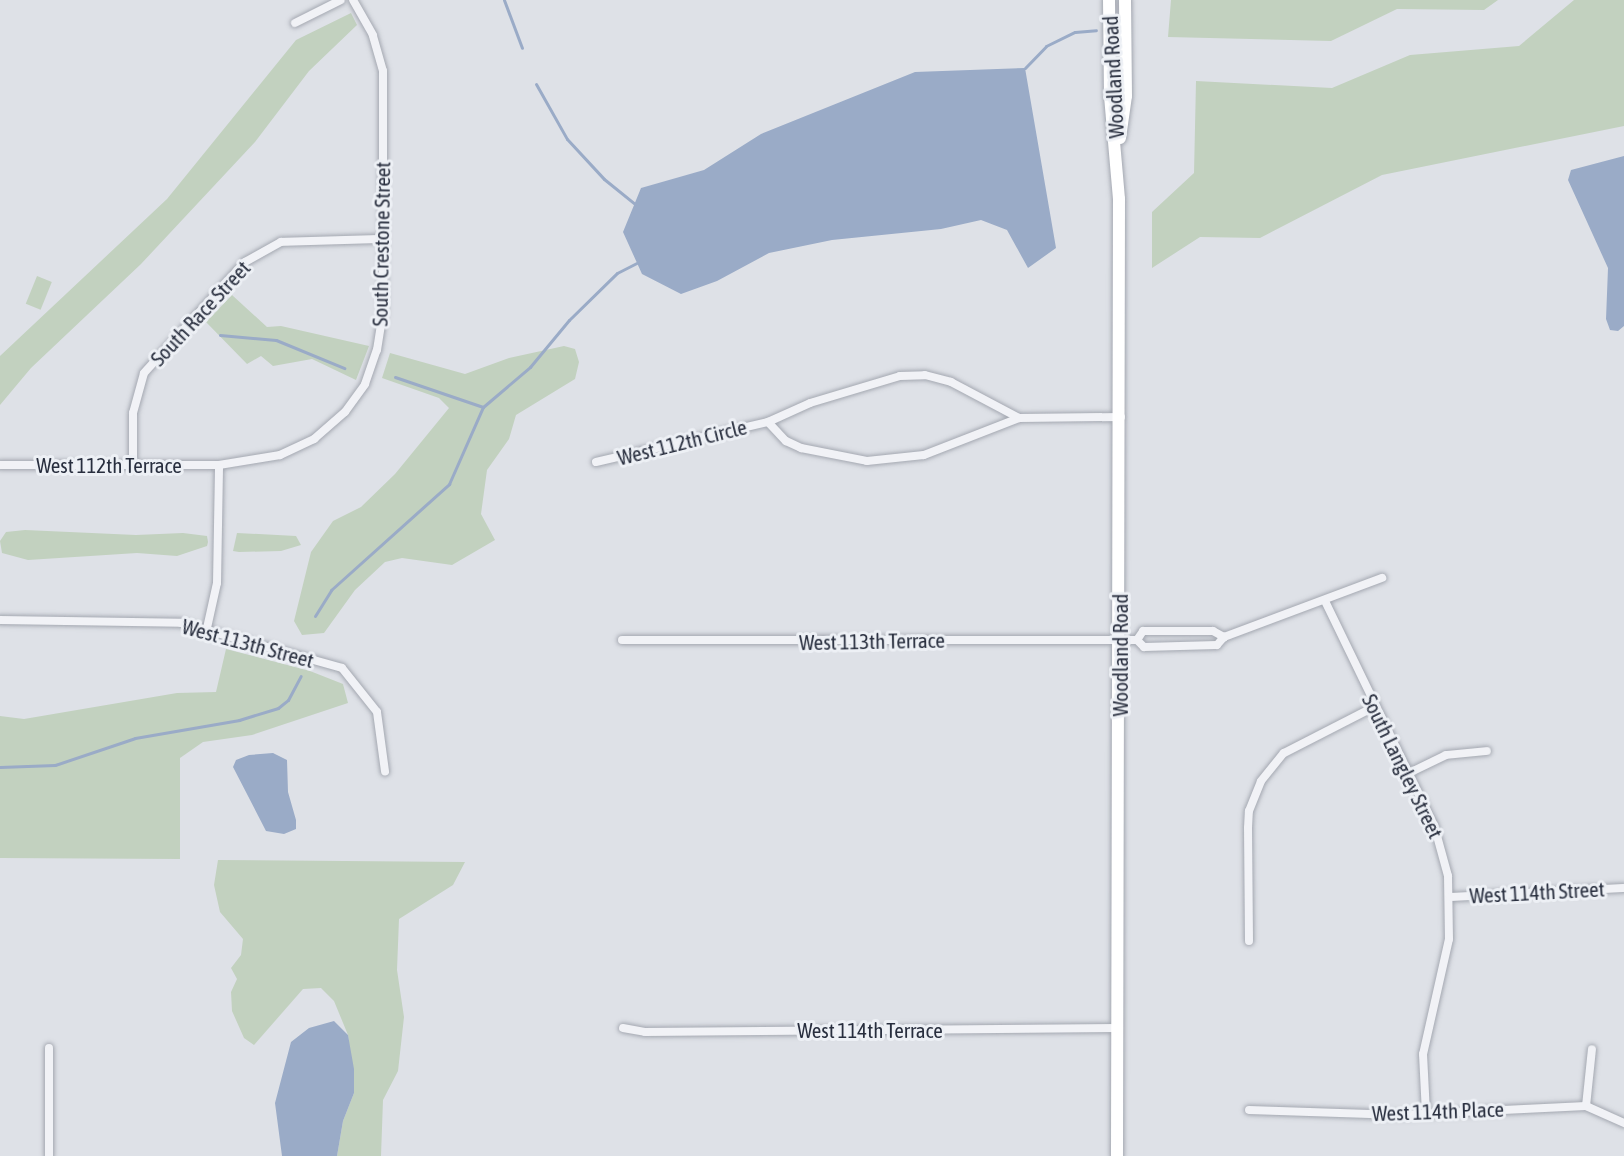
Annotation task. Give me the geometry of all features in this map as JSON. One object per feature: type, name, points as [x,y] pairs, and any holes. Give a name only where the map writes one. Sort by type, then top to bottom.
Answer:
[{"type":"main road","name":"Woodland Road","points":[[1109,0],[1110,96],[1118,154],[1121,417],[1117,1156]]},
{"type":"main road","name":"Woodland Road","points":[[1118,154],[1126,96],[1125,0]]},
{"type":"street","points":[[295,23],[341,0]]},
{"type":"street","name":"South Crestone Street","points":[[219,465],[280,455],[314,439],[351,403],[365,384],[377,350],[383,311],[383,71],[373,35],[353,0]]},
{"type":"street","name":"South Race Street","points":[[133,465],[133,413],[144,373],[245,262],[262,251],[292,240],[383,239]]},
{"type":"street","name":"West 112th Circle","points":[[596,462],[768,422],[844,392],[915,374],[951,382],[1019,418]]},
{"type":"street","name":"West 112th Circle","points":[[768,422],[786,441],[801,448],[867,461],[924,455],[1019,418],[1121,417]]},
{"type":"street","name":"West 112th Terrace","points":[[0,465],[219,465]]},
{"type":"street","points":[[207,628],[217,583],[219,465]]},
{"type":"street","points":[[1224,637],[1213,631],[1143,631],[1137,640],[1144,647],[1180,648],[1217,645],[1224,637],[1382,578]]},
{"type":"street","name":"South Langley Street","points":[[1325,601],[1374,707],[1409,772],[1440,842],[1450,897],[1446,959],[1425,1037],[1426,1114]]},
{"type":"street","name":"West 113th Street","points":[[0,620],[181,623],[207,628],[342,668],[378,712],[385,771]]},
{"type":"street","name":"West 113th Terrace","points":[[622,640],[1137,640]]},
{"type":"street","points":[[1249,941],[1249,811],[1261,781],[1284,753],[1374,707]]},
{"type":"street","points":[[1409,772],[1446,756],[1487,751]]},
{"type":"street","name":"West 114th Street","points":[[1450,897],[1624,888]]},
{"type":"street","name":"West 114th Terrace","points":[[623,1028],[645,1032],[1117,1028]]},
{"type":"street","points":[[49,1048],[49,1156]]},
{"type":"street","points":[[1586,1106],[1592,1049]]},
{"type":"street","name":"West 114th Place","points":[[1249,1110],[1426,1114],[1586,1106],[1624,1123]]},
{"type":"green space","points":[[1171,0],[1498,0],[1484,10],[1397,9],[1331,41],[1168,37]]},
{"type":"green space","points":[[1574,0],[1624,0],[1624,126],[1382,175],[1260,238],[1200,237],[1152,268],[1152,212],[1194,173],[1196,81],[1332,88],[1410,55],[1519,46]]},
{"type":"green space","points":[[351,13],[357,25],[309,71],[255,142],[141,264],[31,368],[0,405],[0,356],[167,199],[296,40]]},
{"type":"green space","points":[[37,276],[52,282],[41,310],[26,304]]},
{"type":"green space","points":[[232,295],[267,327],[281,326],[369,346],[356,380],[312,359],[273,366],[261,356],[247,364],[206,322]]},
{"type":"green space","points":[[564,346],[575,349],[579,362],[575,379],[516,415],[509,439],[487,470],[481,514],[495,540],[452,565],[402,558],[385,562],[355,590],[324,633],[302,635],[294,621],[311,552],[333,521],[361,507],[395,474],[449,408],[439,398],[382,378],[390,353],[465,374],[509,358]]},
{"type":"green space","points":[[25,530],[136,535],[183,533],[207,536],[208,542],[207,546],[177,556],[137,553],[28,560],[2,553],[0,541],[6,532]]},
{"type":"green space","points":[[237,533],[296,536],[301,545],[281,551],[233,551]]},
{"type":"green space","points":[[226,649],[310,671],[343,684],[348,703],[252,735],[203,742],[180,758],[180,859],[0,858],[0,716],[24,719],[177,693],[216,692]]},
{"type":"green space","points":[[218,860],[465,862],[453,885],[399,919],[397,970],[404,1017],[398,1071],[383,1100],[381,1156],[337,1156],[343,1121],[354,1093],[348,1035],[334,1001],[321,988],[303,989],[254,1045],[244,1038],[232,1011],[231,992],[237,979],[231,968],[241,955],[243,939],[220,912],[214,885]]},
{"type":"water","points":[[1025,68],[1056,248],[1028,268],[1007,230],[981,220],[941,229],[832,240],[769,253],[717,281],[681,294],[642,274],[623,232],[641,188],[704,170],[761,134],[915,72]]},
{"type":"water","points":[[1624,156],[1624,326],[1618,331],[1610,330],[1606,319],[1608,268],[1568,180],[1571,170]]},
{"type":"water","points":[[273,753],[287,760],[288,792],[296,820],[296,829],[284,834],[266,831],[233,767],[236,760],[249,755]]},
{"type":"water","points":[[334,1021],[348,1035],[354,1069],[354,1093],[343,1121],[337,1156],[282,1156],[275,1103],[291,1042],[309,1028]]},
{"type":"waterway","points":[[504,0],[522,48]]},
{"type":"waterway","points":[[1025,68],[1046,46],[1075,32],[1096,30]]},
{"type":"waterway","points":[[536,84],[567,139],[604,179],[635,204]]},
{"type":"waterway","points":[[315,616],[331,590],[449,484],[483,407],[530,367],[569,320],[617,273],[637,263]]},
{"type":"waterway","points":[[220,335],[276,340],[344,368]]},
{"type":"waterway","points":[[395,377],[483,407]]},
{"type":"waterway","points":[[0,767],[55,765],[135,738],[239,720],[278,708],[288,700],[301,676]]}]
